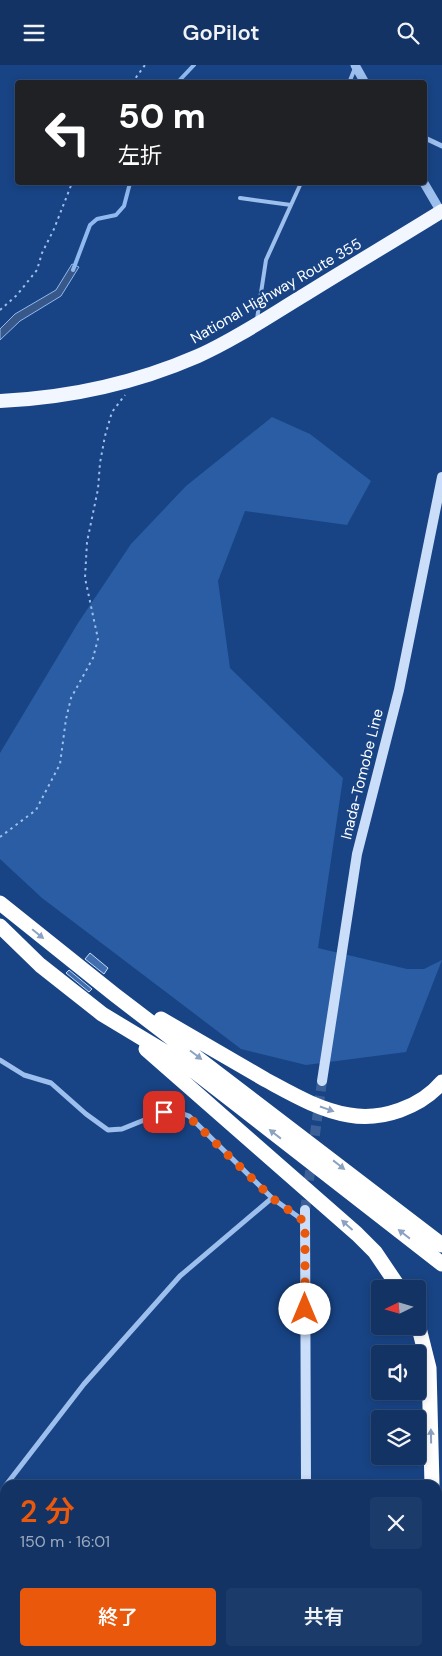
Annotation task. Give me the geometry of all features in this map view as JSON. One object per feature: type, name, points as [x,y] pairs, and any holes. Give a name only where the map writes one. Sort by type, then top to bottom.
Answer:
[{"type":"highway","name":"National Highway Route 355","points":[[0,401],[99,388],[172,366],[200,355],[256,324],[442,212]]},
{"type":"highway","points":[[0,903],[115,995],[442,1245]]},
{"type":"highway","points":[[0,926],[40,965],[177,1075],[357,1234],[375,1253],[394,1280]]},
{"type":"highway","points":[[115,995],[298,1097],[328,1110],[350,1116],[373,1116],[398,1111],[418,1102],[436,1089],[442,1082]]},
{"type":"highway","points":[[102,1014],[185,1064],[442,1264]]},
{"type":"highway","points":[[421,1335],[429,1368],[432,1480]]},
{"type":"main road","name":"Inada-Tomobe Line","points":[[322,1081],[357,855],[399,690],[442,477]]},
{"type":"main road","points":[[305,1210],[306,1480]]},
{"type":"street","points":[[355,66],[363,80]]},
{"type":"street","points":[[427,139],[442,146]]},
{"type":"street","points":[[425,185],[442,212]]},
{"type":"street","points":[[0,1060],[24,1075],[52,1083],[86,1114],[108,1129],[122,1129],[164,1112],[175,1111],[189,1117],[272,1198],[305,1222]]},
{"type":"street","points":[[11,1480],[84,1384],[180,1276],[272,1198]]},
{"type":"lane","points":[[350,80],[355,66]]},
{"type":"lane","points":[[256,324],[266,260],[300,185]]},
{"type":"lane","points":[[240,199],[291,205]]},
{"type":"path","points":[[134,80],[145,65]]},
{"type":"path","points":[[0,310],[17,295],[37,270],[42,253],[54,229],[71,185]]},
{"type":"path","points":[[0,837],[36,810],[56,772],[60,764],[71,697],[93,658],[98,639],[85,578],[87,542],[98,489],[105,436],[112,412],[127,392],[127,380]]},
{"type":"shaded area","points":[[72,264],[79,267],[61,296],[20,321],[0,340],[0,329],[15,314],[56,290]]},
{"type":"shaded area","points":[[272,417],[310,434],[371,481],[347,525],[245,511],[218,581],[230,668],[343,778],[318,948],[407,969],[424,969],[442,960],[406,1052],[306,1065],[241,1049],[42,898],[0,859],[0,753],[78,623],[131,544],[186,486]]},
{"type":"building","points":[[90,953],[108,968],[104,974],[85,959]]},
{"type":"building","points":[[69,970],[92,989],[89,992],[66,973]]},
{"type":"waterway","points":[[180,80],[194,65]]},
{"type":"waterway","points":[[73,270],[90,225],[97,219],[116,215],[124,206],[129,185]]},
{"type":"tunnel","points":[[305,1210],[322,1081]]},
{"type":"route","points":[[164,1112],[175,1111],[189,1117],[272,1198],[305,1222],[305,1309]]}]
